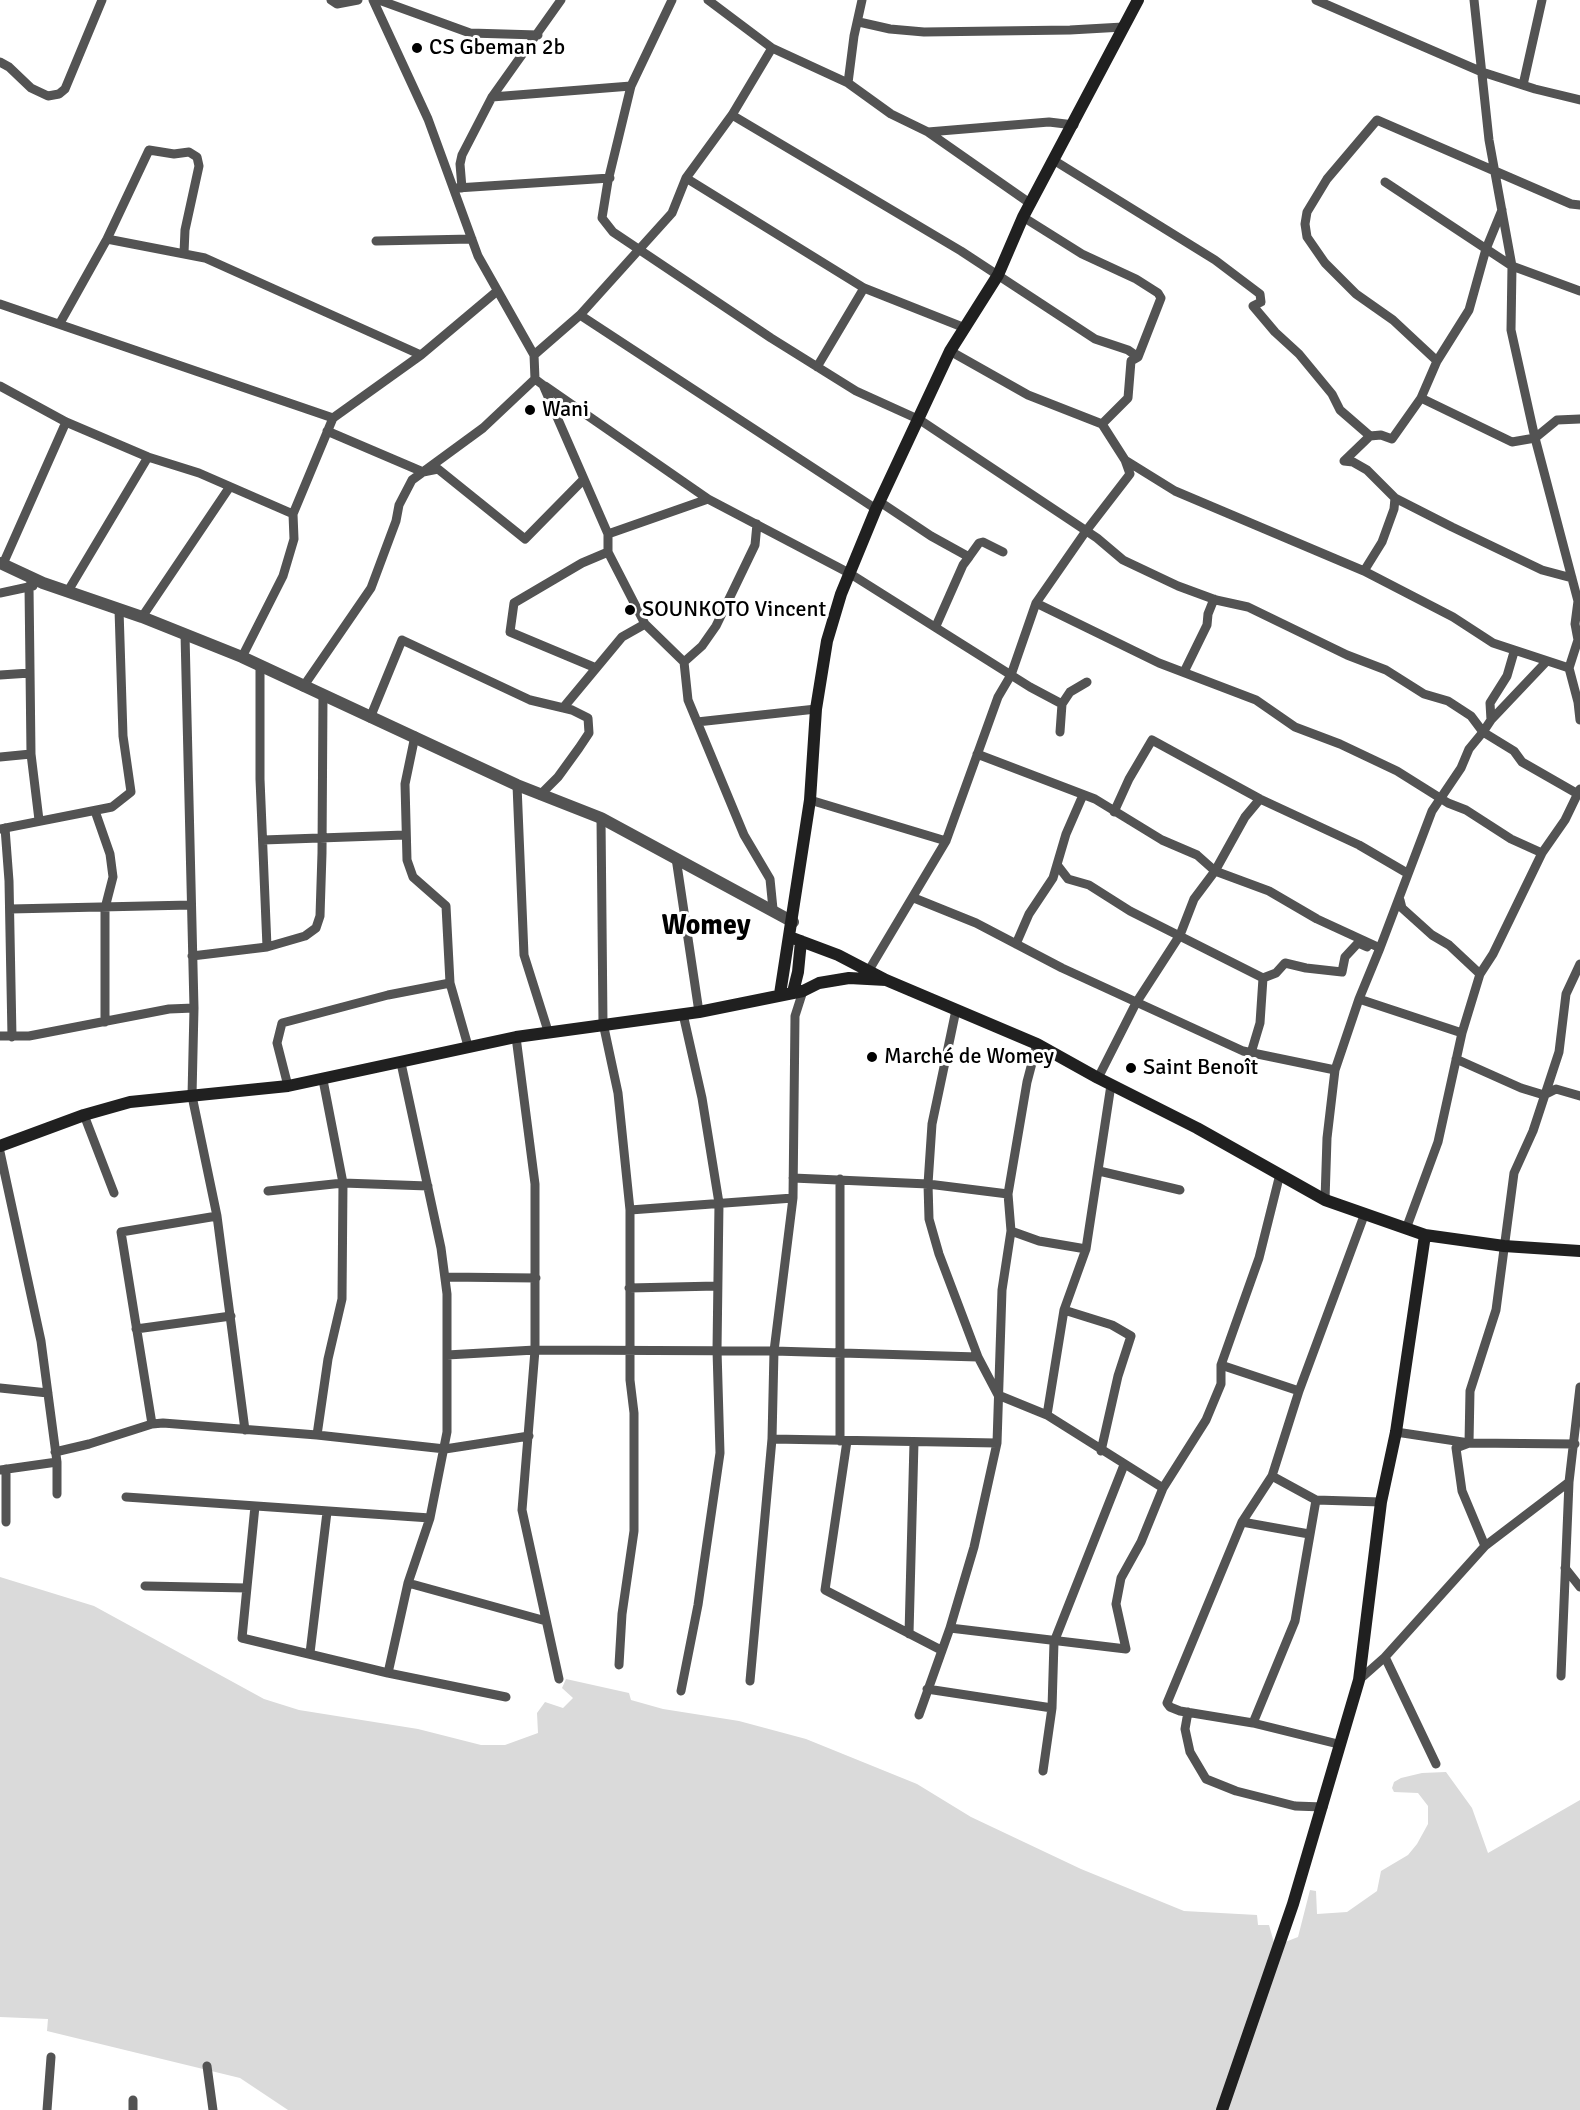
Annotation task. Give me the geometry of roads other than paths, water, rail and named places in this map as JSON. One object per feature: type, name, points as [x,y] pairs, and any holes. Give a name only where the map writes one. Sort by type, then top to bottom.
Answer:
[{"type":"main road","points":[[792,992],[798,972],[793,922],[810,800],[816,709],[827,641],[849,573],[878,505],[951,351],[998,275],[1023,217],[1055,161],[1138,0]]},
{"type":"main road","points":[[796,939],[1037,1044],[1325,1200],[1425,1235],[1504,1246],[1580,1251]]},
{"type":"main road","points":[[0,1146],[84,1115],[130,1102],[288,1086],[401,1063],[468,1046],[548,1031],[699,1012],[849,978],[886,980]]},
{"type":"main road","points":[[1222,2110],[1293,1904],[1323,1807],[1338,1743],[1359,1680],[1381,1502],[1396,1432],[1425,1235]]},
{"type":"street","points":[[0,62],[9,67],[31,88],[48,96],[59,94],[65,89],[102,0]]},
{"type":"street","points":[[330,0],[338,4],[358,0]]},
{"type":"street","points":[[303,687],[372,588],[396,521],[399,505],[412,480],[483,428],[535,379],[534,355],[496,292],[472,239],[458,188],[373,0]]},
{"type":"street","points":[[379,0],[470,33],[538,35]]},
{"type":"street","points":[[458,188],[462,155],[492,97],[561,0]]},
{"type":"street","points":[[672,0],[631,86],[602,218],[613,232],[856,391],[920,420],[1086,531],[1123,560],[1178,586],[1214,599],[1248,607],[1347,655],[1386,670],[1424,694],[1448,701],[1471,716],[1483,732],[1514,751],[1522,762],[1579,791],[1565,820],[1542,853],[1493,954],[1480,974],[1462,1033],[1438,1142],[1406,1229]]},
{"type":"street","points":[[708,0],[772,48],[848,83],[891,114],[928,132],[1030,204]]},
{"type":"street","points":[[848,83],[854,36],[859,22],[862,0]]},
{"type":"street","points":[[1316,0],[1482,72],[1580,100]]},
{"type":"street","points":[[1474,0],[1494,168],[1512,266],[1510,330],[1534,438],[1578,601],[1575,624],[1579,641],[1569,668],[1580,720]]},
{"type":"street","points":[[1523,85],[1542,0]]},
{"type":"street","points":[[859,22],[890,29],[924,32],[1123,27]]},
{"type":"street","points":[[534,355],[580,315],[672,213],[686,178],[732,115],[772,48]]},
{"type":"street","points":[[492,97],[631,86]]},
{"type":"street","points":[[732,115],[998,275],[1095,339],[1128,350],[1138,357]]},
{"type":"street","points":[[1437,361],[1393,320],[1356,294],[1324,263],[1307,237],[1305,224],[1307,212],[1327,179],[1377,120],[1494,168],[1571,204],[1580,205]]},
{"type":"street","points":[[928,132],[1049,122],[1074,125]]},
{"type":"street","points":[[60,323],[107,239],[149,150],[174,154],[189,152],[197,158],[198,166],[186,222],[184,253]]},
{"type":"street","points":[[1055,161],[1215,260],[1260,294],[1261,302],[1253,306],[1275,332],[1299,354],[1332,394],[1340,411],[1370,436]]},
{"type":"street","points":[[458,188],[610,178]]},
{"type":"street","points":[[686,178],[864,288],[965,328]]},
{"type":"street","points":[[1385,182],[1512,266],[1580,291]]},
{"type":"street","points":[[1503,209],[1486,249],[1469,310],[1437,361],[1421,398],[1392,439],[1381,435],[1370,436],[1344,461],[1353,462],[1367,470],[1395,498],[1542,570],[1572,578]]},
{"type":"street","points":[[1023,217],[1082,254],[1136,279],[1158,293],[1160,304],[1138,357],[1131,361],[1128,398],[1102,424]]},
{"type":"street","points":[[107,239],[205,258],[421,355]]},
{"type":"street","points":[[376,241],[472,239]]},
{"type":"street","points":[[817,367],[864,288]]},
{"type":"street","points":[[242,657],[283,576],[294,539],[293,514],[333,418],[421,355],[496,292]]},
{"type":"street","points":[[0,303],[333,418]]},
{"type":"street","points":[[580,315],[878,505],[969,557]]},
{"type":"street","points":[[869,970],[946,841],[998,697],[1011,675],[1036,603],[1086,531],[1130,474],[1125,460],[1102,424],[1028,395],[951,351]]},
{"type":"street","points":[[535,379],[708,499],[849,573],[1011,675],[1062,704]]},
{"type":"street","points":[[543,385],[608,534],[608,552],[645,624],[684,662],[688,700],[744,835],[770,879],[772,909]]},
{"type":"street","points":[[0,386],[66,422],[148,457],[199,473],[293,514]]},
{"type":"street","points":[[1421,398],[1512,442],[1534,438],[1557,420],[1580,419]]},
{"type":"street","points":[[66,422],[1,563],[43,583],[142,617],[242,657],[517,785],[601,818],[793,922]]},
{"type":"street","points":[[327,431],[423,472],[438,469],[525,539],[583,480]]},
{"type":"street","points":[[68,591],[148,457]]},
{"type":"street","points":[[1125,460],[1175,491],[1365,571],[1453,617],[1493,643],[1514,652],[1569,668]]},
{"type":"street","points":[[142,617],[229,488]]},
{"type":"street","points":[[1365,571],[1382,542],[1394,509],[1395,498]]},
{"type":"street","points":[[608,534],[708,499]]},
{"type":"street","points":[[684,662],[702,646],[716,626],[755,545],[757,524]]},
{"type":"street","points":[[936,626],[963,565],[981,542],[1003,552]]},
{"type":"street","points":[[596,668],[510,632],[514,603],[582,563],[608,552]]},
{"type":"street","points":[[0,593],[43,583]]},
{"type":"street","points":[[29,586],[31,754],[39,820]]},
{"type":"street","points":[[1185,672],[1207,625],[1208,614],[1214,599]]},
{"type":"street","points":[[1036,603],[1085,629],[1256,700],[1295,727],[1340,744],[1397,771],[1441,798],[1542,853]]},
{"type":"street","points":[[12,1037],[10,909],[3,828],[112,807],[131,792],[123,736],[119,609]]},
{"type":"street","points":[[562,708],[573,699],[622,637],[645,624]]},
{"type":"street","points":[[185,634],[194,1008],[192,1096],[217,1216],[245,1430]]},
{"type":"street","points":[[370,718],[402,640],[530,700],[562,708],[588,718],[589,733],[558,777],[540,795]]},
{"type":"street","points":[[1491,720],[1490,704],[1507,676],[1514,652]]},
{"type":"street","points":[[1325,1200],[1327,1138],[1335,1070],[1359,999],[1407,883],[1407,873],[1420,848],[1432,811],[1461,768],[1469,749],[1491,720],[1546,662]]},
{"type":"street","points":[[260,666],[267,947]]},
{"type":"street","points":[[0,675],[30,673]]},
{"type":"street","points":[[1060,732],[1062,704],[1070,692],[1088,682]]},
{"type":"street","points":[[192,956],[267,947],[305,936],[316,928],[320,916],[323,696]]},
{"type":"street","points":[[697,722],[816,709]]},
{"type":"street","points":[[415,736],[405,784],[406,860],[413,877],[446,906],[450,983],[468,1046]]},
{"type":"street","points":[[1114,812],[1129,779],[1152,740],[1260,799],[1359,846],[1407,873]]},
{"type":"street","points":[[0,757],[31,754]]},
{"type":"street","points":[[977,754],[1095,799],[1162,840],[1197,855],[1215,871],[1269,891],[1317,919],[1380,950]]},
{"type":"street","points":[[517,785],[524,956],[548,1031]]},
{"type":"street","points":[[1016,944],[1029,915],[1048,888],[1058,866],[1066,834],[1083,795]]},
{"type":"street","points":[[1098,1078],[1136,1003],[1180,935],[1194,899],[1215,871],[1245,817],[1260,799]]},
{"type":"street","points":[[810,800],[946,841]]},
{"type":"street","points":[[95,811],[110,854],[113,877],[105,908],[105,1022]]},
{"type":"street","points":[[601,818],[603,1023],[618,1093],[630,1210],[630,1395],[634,1413],[634,1531],[622,1614],[619,1665]]},
{"type":"street","points":[[263,840],[405,835]]},
{"type":"street","points":[[676,858],[699,1012]]},
{"type":"street","points":[[1058,866],[1068,879],[1089,885],[1130,911],[1263,978],[1276,973],[1285,963],[1342,972],[1345,957],[1358,943],[1380,950]]},
{"type":"street","points":[[914,898],[976,923],[1136,1003],[1251,1053],[1335,1070]]},
{"type":"street","points":[[1400,900],[1402,908],[1432,935],[1449,945],[1480,974]]},
{"type":"street","points":[[10,909],[191,905]]},
{"type":"street","points":[[1469,1443],[1470,1391],[1496,1310],[1514,1173],[1533,1131],[1558,1052],[1566,994],[1580,964]]},
{"type":"street","points":[[1251,1053],[1260,1023],[1263,978]]},
{"type":"street","points":[[288,1086],[277,1043],[282,1023],[388,995],[450,983]]},
{"type":"street","points":[[750,1681],[772,1439],[774,1351],[793,1198],[795,1016],[792,992]]},
{"type":"street","points":[[1359,999],[1462,1033]]},
{"type":"street","points":[[0,1036],[12,1037],[169,1009],[194,1008]]},
{"type":"street","points":[[956,1010],[932,1124],[928,1184],[929,1219],[939,1254],[978,1357],[998,1395],[1047,1415],[1163,1488]]},
{"type":"street","points":[[681,1691],[699,1594],[720,1453],[717,1350],[719,1203],[702,1098],[683,1014]]},
{"type":"street","points":[[516,1037],[535,1184],[535,1350],[522,1510],[559,1679]]},
{"type":"street","points":[[919,1715],[950,1628],[974,1547],[997,1443],[1002,1290],[1011,1232],[1008,1194],[1026,1082],[1037,1044]]},
{"type":"street","points":[[1456,1059],[1504,1081],[1544,1095],[1556,1089],[1580,1096]]},
{"type":"street","points":[[388,1673],[408,1584],[429,1518],[446,1449],[445,1277],[401,1063]]},
{"type":"street","points":[[317,1435],[328,1359],[341,1311],[344,1183],[323,1080]]},
{"type":"street","points":[[1047,1415],[1064,1310],[1086,1249],[1111,1085]]},
{"type":"street","points":[[84,1115],[114,1193]]},
{"type":"street","points":[[0,1152],[41,1341],[57,1462],[57,1494]]},
{"type":"street","points":[[1099,1171],[1180,1190]]},
{"type":"street","points":[[950,1628],[1126,1649],[1118,1617],[1116,1593],[1163,1488],[1206,1420],[1221,1384],[1221,1365],[1259,1258],[1280,1174]]},
{"type":"street","points":[[793,1178],[928,1184],[1008,1194]]},
{"type":"street","points":[[840,1179],[843,1441],[825,1590],[941,1650]]},
{"type":"street","points":[[267,1191],[344,1183],[428,1186]]},
{"type":"street","points":[[630,1210],[793,1198]]},
{"type":"street","points":[[1338,1743],[1253,1723],[1188,1712],[1170,1707],[1167,1703],[1242,1522],[1272,1476],[1299,1391],[1365,1213]]},
{"type":"street","points":[[152,1424],[121,1232],[217,1216]]},
{"type":"street","points":[[1011,1232],[1039,1241],[1086,1249]]},
{"type":"street","points":[[445,1277],[536,1278]]},
{"type":"street","points":[[629,1288],[717,1286]]},
{"type":"street","points":[[1064,1310],[1112,1325],[1131,1336],[1118,1376],[1101,1451]]},
{"type":"street","points":[[136,1329],[231,1316]]},
{"type":"street","points":[[447,1355],[535,1350],[717,1350],[978,1357]]},
{"type":"street","points":[[1221,1365],[1299,1391]]},
{"type":"street","points":[[1561,1676],[1569,1482],[1580,1387]]},
{"type":"street","points":[[0,1388],[48,1393]]},
{"type":"street","points":[[55,1452],[152,1424],[317,1435],[446,1449],[529,1437]]},
{"type":"street","points":[[1396,1432],[1469,1443],[1575,1444]]},
{"type":"street","points":[[772,1439],[997,1443]]},
{"type":"street","points":[[909,1634],[914,1442]]},
{"type":"street","points":[[1469,1443],[1456,1448],[1462,1491],[1485,1546]]},
{"type":"street","points":[[6,1522],[3,1469],[57,1462]]},
{"type":"street","points":[[1043,1771],[1052,1708],[1054,1642],[1124,1465]]},
{"type":"street","points":[[1272,1476],[1317,1500],[1381,1502]]},
{"type":"street","points":[[1359,1680],[1385,1657],[1485,1546],[1569,1482]]},
{"type":"street","points":[[126,1497],[429,1518]]},
{"type":"street","points":[[1253,1723],[1295,1622],[1309,1534],[1317,1500]]},
{"type":"street","points":[[255,1506],[242,1638],[388,1673],[506,1697]]},
{"type":"street","points":[[310,1653],[327,1512]]},
{"type":"street","points":[[1568,1513],[1580,1514]]},
{"type":"street","points":[[1242,1522],[1309,1534]]},
{"type":"street","points":[[1565,1568],[1580,1587]]},
{"type":"street","points":[[408,1584],[546,1621]]},
{"type":"street","points":[[145,1586],[247,1588]]},
{"type":"street","points":[[1385,1657],[1436,1764]]},
{"type":"street","points":[[927,1689],[1052,1708]]},
{"type":"street","points":[[1188,1712],[1185,1729],[1190,1752],[1206,1779],[1236,1791],[1295,1806],[1323,1807]]},
{"type":"street","points":[[46,2110],[51,2057]]},
{"type":"street","points":[[207,2066],[213,2110]]},
{"type":"place","name":"CS Gbeman 2b","points":[[417,48]]},
{"type":"place","name":"Wani","points":[[530,410]]},
{"type":"place","name":"SOUNKOTO Vincent","points":[[630,610]]},
{"type":"place","name":"Marché de Womey","points":[[872,1057]]},
{"type":"place","name":"Saint Benoît","points":[[1131,1068]]},
{"type":"district","name":"Womey","points":[[706,927]]}]
